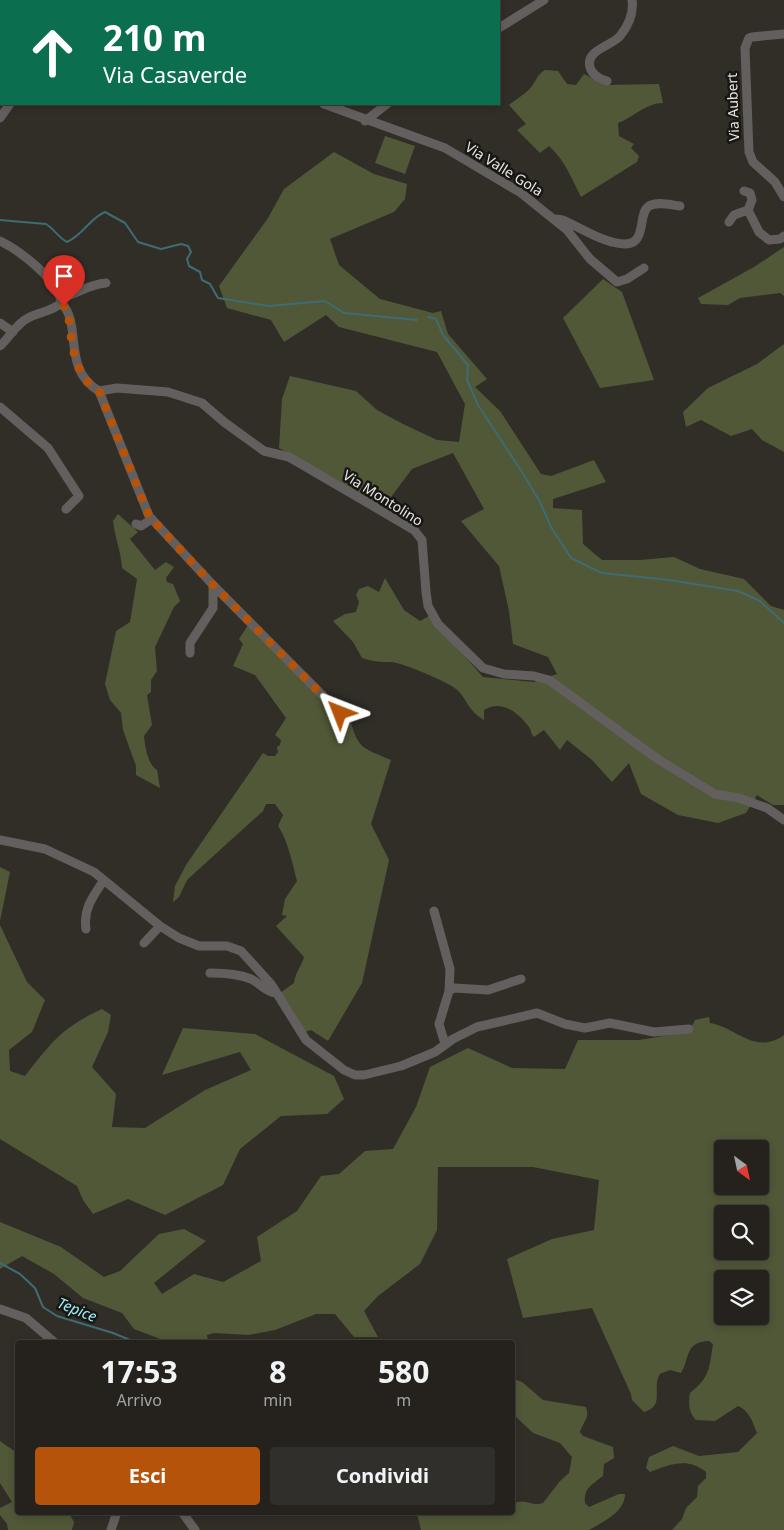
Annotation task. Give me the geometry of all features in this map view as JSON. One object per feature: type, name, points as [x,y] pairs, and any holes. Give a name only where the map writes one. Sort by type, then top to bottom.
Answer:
[{"type":"street","points":[[607,81],[592,73],[589,66],[590,58],[594,53],[619,38],[630,21],[632,0]]},
{"type":"street","points":[[500,27],[540,1]]},
{"type":"street","name":"Via Aubert","points":[[784,34],[752,37],[746,43],[745,48],[749,152],[753,162],[776,182],[784,197]]},
{"type":"street","points":[[0,118],[9,105]]},
{"type":"street","name":"Via Valle Gola","points":[[326,105],[366,121],[445,148],[521,193],[567,230],[590,259],[617,282],[627,279],[644,268]]},
{"type":"street","points":[[366,121],[386,105]]},
{"type":"street","points":[[744,191],[750,193],[752,200],[748,210],[759,232],[769,240],[780,239],[784,236]]},
{"type":"street","points":[[553,219],[563,220],[612,242],[623,244],[638,238],[642,231],[645,211],[650,206],[659,203],[680,206]]},
{"type":"street","points":[[729,222],[734,215],[748,210]]},
{"type":"street","points":[[0,241],[24,256],[52,282],[68,312],[78,365],[87,384],[99,391],[138,491],[152,519],[213,585],[340,713]]},
{"type":"street","points":[[0,346],[27,318],[57,307],[61,300],[78,294],[90,285],[106,283]]},
{"type":"street","points":[[0,323],[13,332]]},
{"type":"street","name":"Via Montolino","points":[[99,391],[117,388],[168,392],[202,403],[224,422],[264,451],[290,457],[414,530],[422,540],[428,606],[438,624],[483,668],[504,674],[534,676],[549,680],[659,760],[715,794],[739,798],[767,808],[784,820]]},
{"type":"street","points":[[0,407],[48,448],[79,496],[78,500],[66,509]]},
{"type":"street","points":[[136,524],[141,526],[152,519]]},
{"type":"street","points":[[190,653],[190,643],[212,608],[213,585]]},
{"type":"street","points":[[0,840],[44,849],[70,860],[104,880],[160,926],[179,938],[199,946],[227,946],[241,951],[276,993],[306,1040],[344,1070],[355,1075],[364,1075],[401,1066],[435,1052],[445,1044],[477,1027],[537,1012],[565,1024],[585,1028],[610,1023],[654,1032],[689,1029]]},
{"type":"street","points":[[86,929],[84,918],[86,907],[104,880]]},
{"type":"street","points":[[434,911],[450,969],[449,991],[439,1024],[445,1044]]},
{"type":"street","points":[[144,942],[160,926]]},
{"type":"street","points":[[210,973],[222,973],[251,979],[270,992],[276,993]]},
{"type":"street","points":[[449,991],[454,988],[488,990],[521,978]]},
{"type":"street","points":[[0,1309],[26,1318],[49,1340]]},
{"type":"street","points":[[112,1530],[116,1515]]},
{"type":"street","points":[[184,1515],[195,1530]]},
{"type":"green space","points":[[545,70],[558,71],[567,84],[576,85],[584,74],[606,85],[659,84],[663,103],[651,105],[618,123],[619,136],[634,144],[631,148],[639,156],[637,162],[581,197],[567,170],[554,151],[549,146],[540,153],[517,130],[526,124],[509,105],[530,89],[539,75]]},
{"type":"green space","points":[[385,136],[415,146],[405,174],[375,163]]},
{"type":"green space","points":[[334,152],[374,174],[407,184],[405,199],[394,212],[330,239],[339,265],[380,299],[433,313],[441,311],[448,334],[487,379],[475,387],[500,411],[541,474],[551,476],[594,460],[606,482],[553,499],[553,508],[582,510],[583,544],[602,560],[640,560],[674,557],[700,569],[744,579],[771,606],[784,610],[784,805],[773,805],[757,795],[746,813],[718,823],[678,815],[641,794],[629,763],[612,782],[592,760],[567,740],[560,750],[544,730],[534,737],[530,728],[520,716],[509,709],[497,706],[490,707],[484,710],[484,720],[470,708],[456,689],[444,682],[398,663],[362,658],[353,642],[333,621],[345,614],[356,612],[359,602],[356,595],[359,589],[368,586],[379,592],[385,578],[404,610],[420,621],[429,616],[483,677],[534,682],[557,674],[548,657],[513,644],[509,611],[499,566],[461,521],[484,509],[453,453],[412,469],[385,505],[379,505],[279,448],[282,399],[290,376],[356,391],[377,410],[401,423],[437,440],[459,442],[465,404],[437,352],[339,327],[326,315],[284,342],[271,320],[227,308],[219,286],[268,218],[284,189]]},
{"type":"green space","points":[[784,247],[784,296],[780,293],[740,298],[728,305],[701,304],[698,298],[754,267]]},
{"type":"green space","points":[[603,279],[622,292],[654,380],[600,388],[563,318]]},
{"type":"green space","points":[[784,344],[784,452],[762,440],[752,429],[731,436],[701,420],[686,427],[683,412],[708,388],[757,364]]},
{"type":"green space","points":[[118,514],[138,532],[130,539],[155,570],[166,562],[174,567],[166,578],[167,582],[173,584],[180,601],[174,607],[155,647],[157,671],[151,680],[151,692],[147,695],[152,725],[144,736],[144,740],[149,760],[157,770],[160,788],[136,775],[136,766],[123,730],[121,713],[110,700],[105,684],[116,631],[130,622],[137,579],[122,568],[113,521]]},
{"type":"green space","points":[[248,625],[341,716],[350,718],[355,736],[363,746],[391,760],[371,824],[389,860],[362,983],[328,1041],[311,1030],[305,1032],[280,993],[294,983],[304,957],[276,926],[287,916],[282,915],[285,899],[297,881],[287,844],[278,826],[283,815],[275,804],[266,804],[263,811],[187,880],[179,897],[173,902],[175,886],[186,865],[263,753],[268,756],[275,756],[278,752],[277,747],[280,745],[281,740],[275,735],[286,718],[255,675],[233,666],[243,644],[239,639]]},
{"type":"green space","points":[[0,867],[10,872],[0,921]]},
{"type":"green space","points":[[0,925],[27,982],[45,1000],[32,1032],[9,1050],[10,1071],[25,1076],[58,1037],[76,1023],[102,1009],[111,1015],[108,1032],[92,1067],[116,1094],[112,1127],[145,1128],[205,1090],[251,1070],[240,1052],[162,1075],[183,1028],[255,1034],[334,1076],[344,1099],[327,1114],[281,1116],[240,1149],[223,1185],[165,1215],[128,1199],[93,1214],[83,1200],[77,1186],[0,1139]]},
{"type":"green space","points":[[709,1017],[710,1023],[755,1041],[764,1043],[774,1041],[784,1035],[784,1530],[672,1530],[682,1519],[686,1508],[697,1497],[698,1486],[706,1478],[706,1472],[699,1467],[686,1463],[679,1463],[650,1472],[646,1468],[649,1457],[673,1446],[699,1456],[738,1452],[757,1433],[748,1414],[738,1406],[715,1421],[696,1420],[690,1411],[690,1393],[708,1372],[713,1344],[709,1341],[695,1344],[689,1352],[681,1373],[670,1370],[660,1374],[655,1406],[644,1412],[632,1400],[592,1308],[523,1318],[507,1259],[552,1239],[594,1230],[599,1180],[533,1167],[438,1167],[437,1230],[420,1264],[378,1296],[364,1311],[378,1337],[354,1337],[335,1314],[316,1314],[275,1330],[248,1335],[214,1333],[207,1335],[208,1340],[163,1340],[134,1329],[122,1313],[83,1298],[54,1274],[22,1256],[0,1269],[0,1222],[61,1247],[104,1277],[120,1271],[159,1234],[184,1229],[206,1241],[154,1283],[162,1294],[194,1274],[223,1282],[261,1261],[257,1237],[297,1211],[321,1176],[339,1174],[365,1151],[393,1149],[416,1107],[430,1067],[468,1048],[512,1068],[565,1069],[578,1040],[639,1040],[689,1032],[695,1020]]},
{"type":"green space","points":[[515,1380],[522,1382],[543,1400],[586,1407],[587,1417],[580,1432],[583,1436],[613,1447],[614,1458],[604,1464],[603,1476],[587,1490],[585,1503],[589,1507],[619,1494],[625,1494],[624,1500],[617,1511],[601,1524],[589,1530],[421,1530],[417,1515],[515,1515],[515,1503],[521,1501],[535,1504],[543,1503],[560,1481],[569,1473],[572,1457],[560,1443],[533,1433],[516,1417]]},
{"type":"green space","points":[[0,1441],[15,1452],[15,1515],[70,1515],[74,1522],[72,1530],[8,1530],[7,1524],[0,1515],[0,1508],[12,1502],[0,1483]]},
{"type":"waterway","points":[[0,220],[46,224],[67,242],[105,212],[125,223],[138,242],[161,249],[181,244],[188,246],[191,252],[187,259],[189,266],[200,272],[202,280],[210,284],[218,298],[269,306],[325,301],[344,313],[417,320]]},
{"type":"waterway","points":[[428,317],[436,319],[443,335],[468,365],[467,380],[478,405],[522,472],[540,502],[551,527],[571,558],[602,573],[669,580],[738,591],[760,601],[784,623]]},
{"type":"waterway","name":"Tepice","points":[[0,1263],[20,1274],[35,1288],[43,1307],[57,1316],[130,1340]]},
{"type":"route","points":[[64,306],[68,312],[78,365],[87,384],[99,391],[149,516],[213,585],[340,713]]}]
